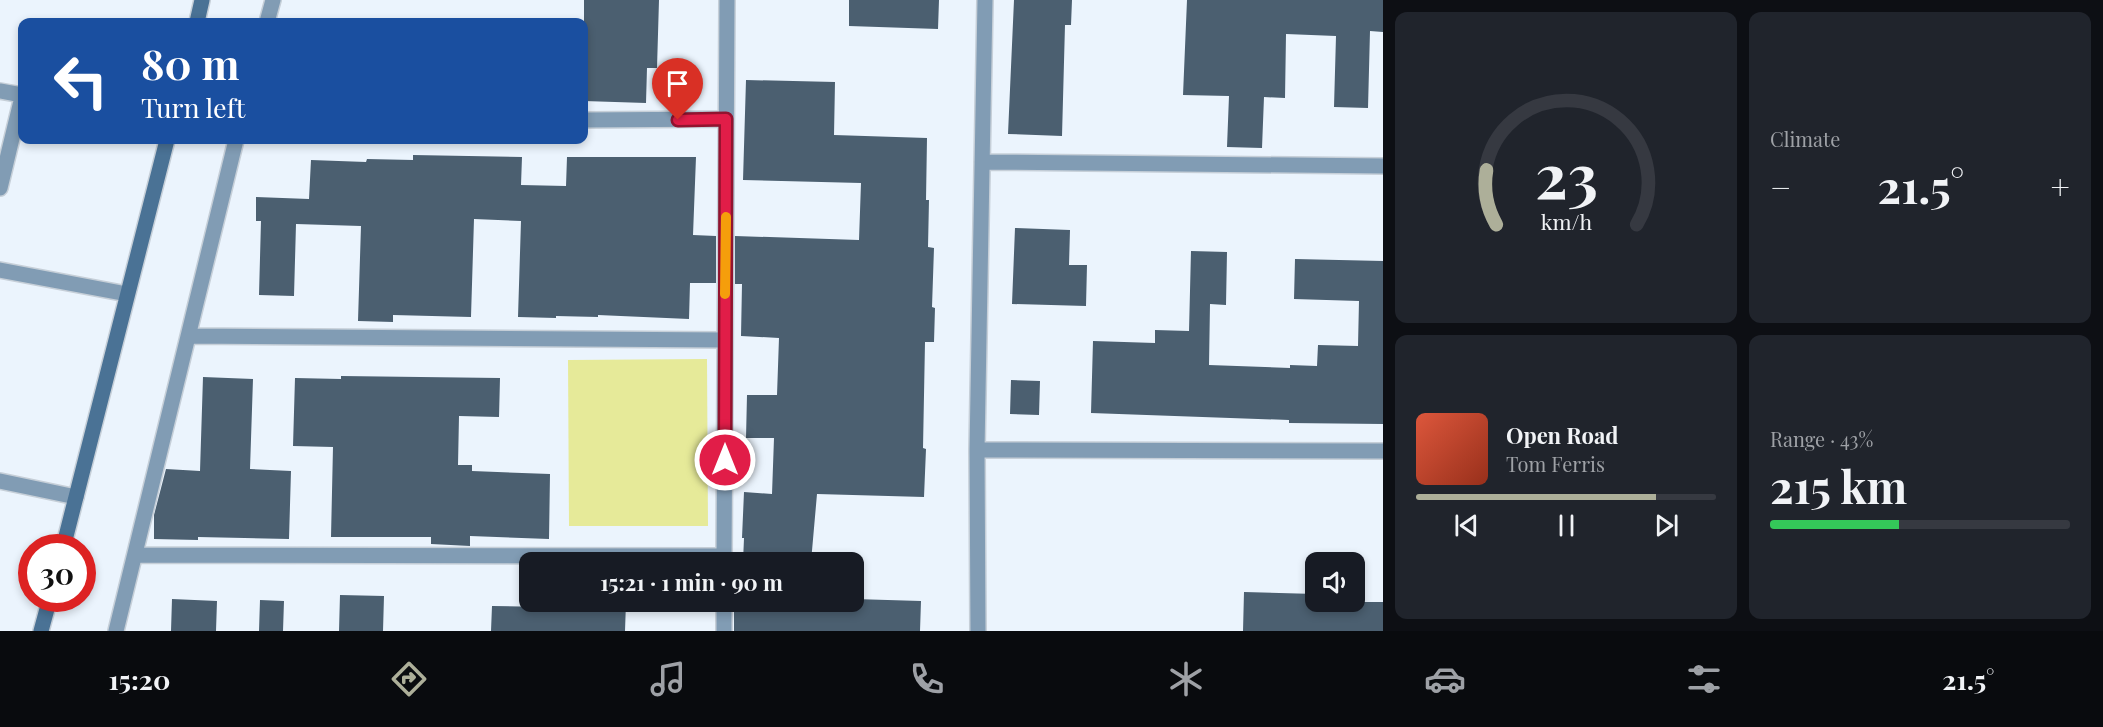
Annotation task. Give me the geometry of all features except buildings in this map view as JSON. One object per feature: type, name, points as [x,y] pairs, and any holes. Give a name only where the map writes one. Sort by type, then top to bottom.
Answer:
[{"type":"street","points":[[197,18],[202,0]]},
{"type":"street","points":[[268,18],[273,0]]},
{"type":"street","points":[[724,552],[727,0]]},
{"type":"street","points":[[978,631],[977,450],[985,0]]},
{"type":"street","points":[[0,91],[18,95]]},
{"type":"street","points":[[0,188],[18,113]]},
{"type":"street","points":[[588,120],[726,119]]},
{"type":"street","points":[[67,534],[165,144]]},
{"type":"street","points":[[116,631],[235,144]]},
{"type":"street","points":[[982,162],[1383,166]]},
{"type":"street","points":[[0,270],[127,294]]},
{"type":"street","points":[[188,336],[725,340]]},
{"type":"street","points":[[977,450],[1383,451]]},
{"type":"street","points":[[0,481],[76,497]]},
{"type":"street","points":[[135,555],[519,558]]},
{"type":"street","points":[[41,631],[46,612]]},
{"type":"street","points":[[724,612],[724,631]]},
{"type":"green space","points":[[707,359],[708,526],[569,526],[568,360]]},
{"type":"slow traffic","points":[[725,294],[726,217]]},
{"type":"route","points":[[678,120],[726,119],[725,460]]}]
